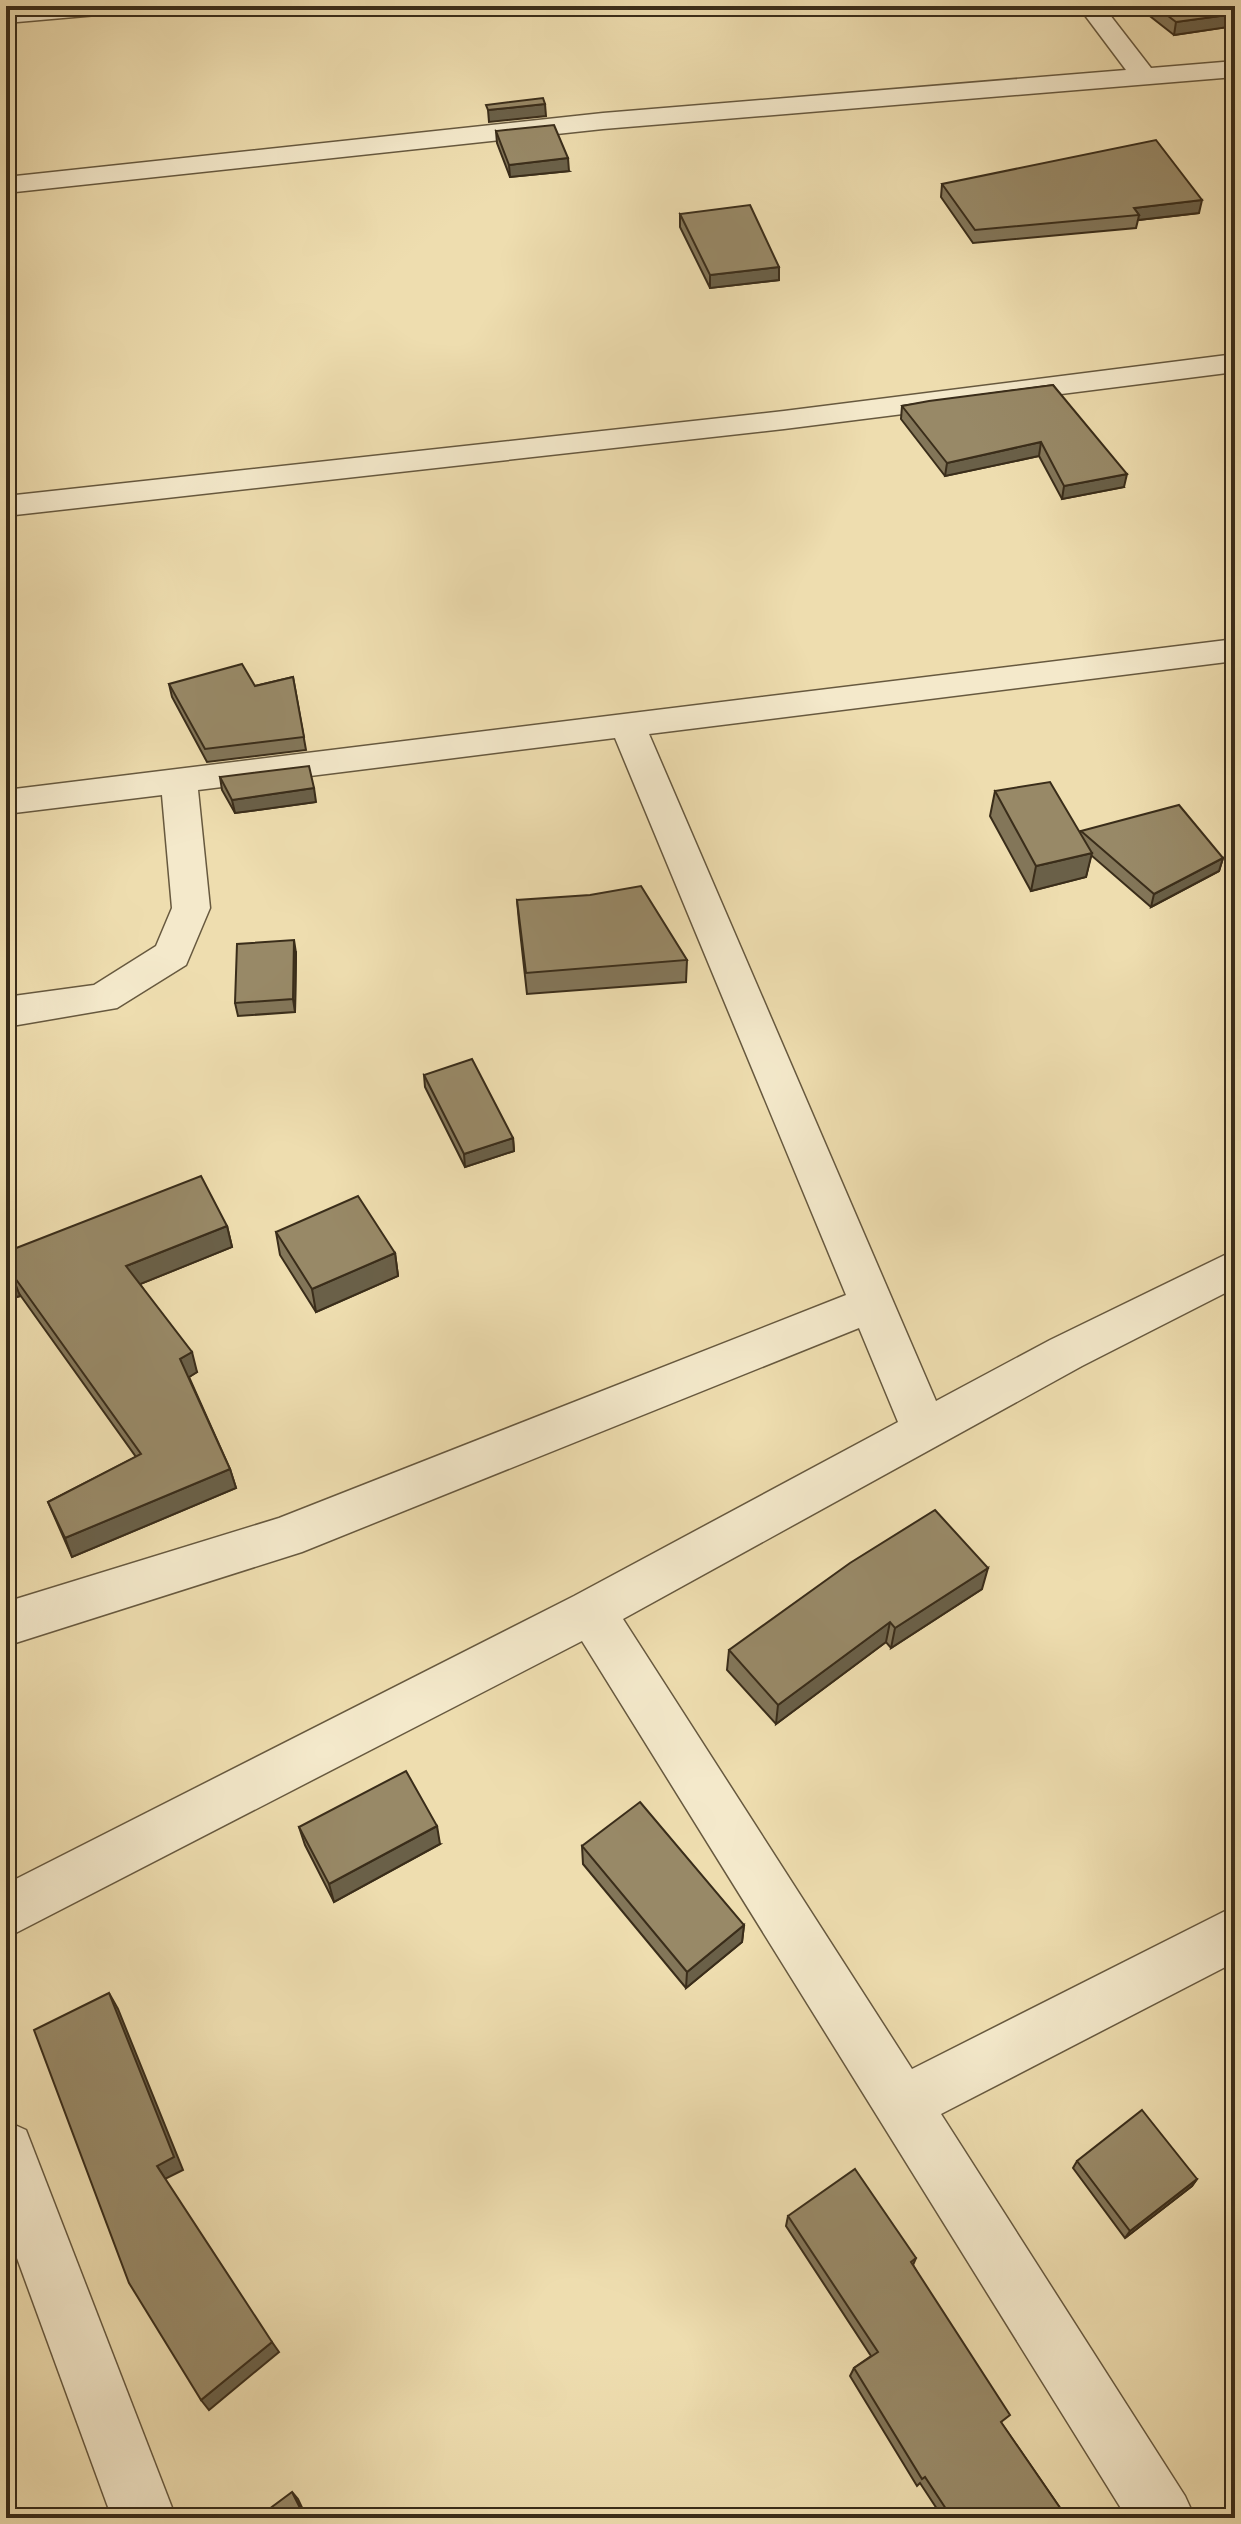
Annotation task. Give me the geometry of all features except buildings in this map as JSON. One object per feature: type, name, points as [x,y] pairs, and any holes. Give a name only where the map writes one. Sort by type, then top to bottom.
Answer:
[{"type":"street","points":[[6,16],[120,6]]},
{"type":"street","points":[[1090,6],[1144,77]]},
{"type":"street","points":[[6,185],[603,121],[1235,69]]},
{"type":"street","points":[[6,506],[784,420],[1235,363]]},
{"type":"street","points":[[6,802],[1235,650]]},
{"type":"street","points":[[627,724],[925,1430]]},
{"type":"street","points":[[6,1012],[103,998],[172,955],[191,908],[179,782]]},
{"type":"street","points":[[6,1912],[591,1612],[1066,1353],[1235,1268]]},
{"type":"street","points":[[6,1624],[285,1537],[873,1303]]},
{"type":"street","points":[[591,1612],[1163,2518]]},
{"type":"street","points":[[902,2104],[1235,1933]]},
{"type":"street","points":[[6,2150],[144,2518]]}]
